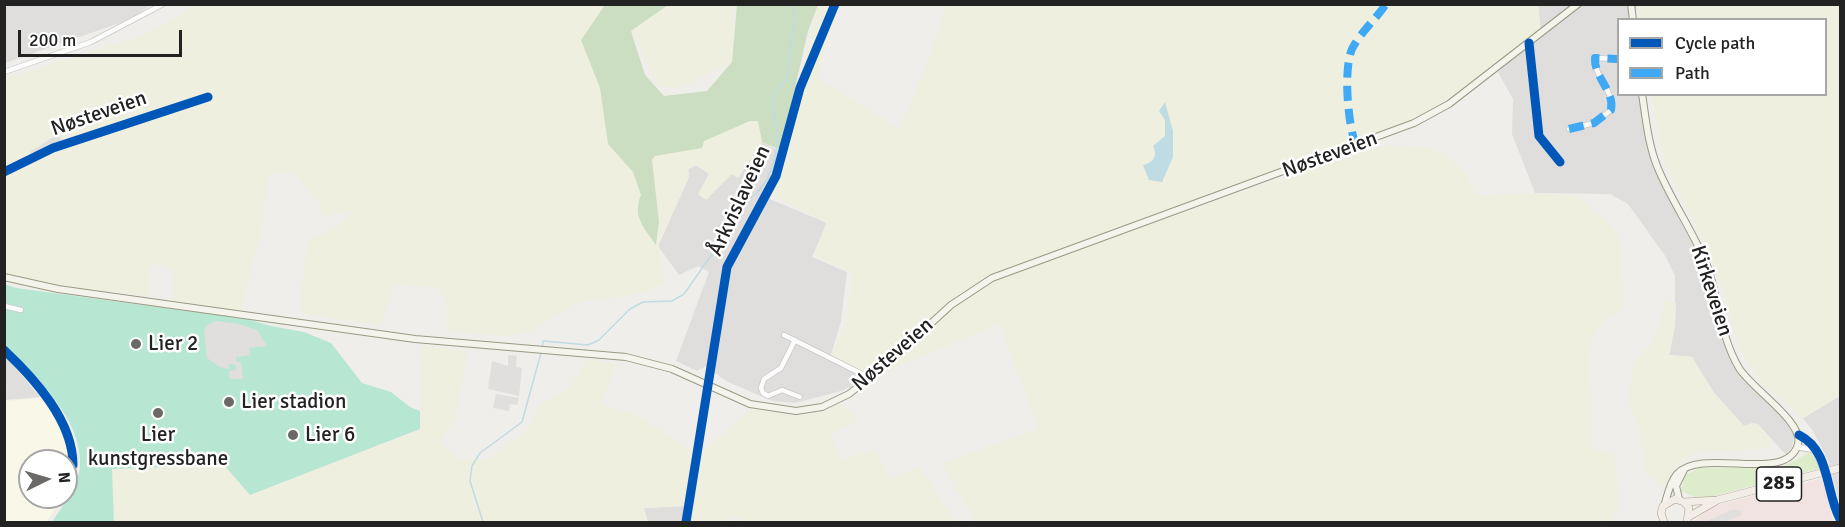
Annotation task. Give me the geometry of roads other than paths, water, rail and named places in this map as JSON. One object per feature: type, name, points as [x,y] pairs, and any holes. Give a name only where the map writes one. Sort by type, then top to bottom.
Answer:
[{"type":"main road","name":"Nøsteveien","points":[[4,278],[58,289],[376,334],[640,359],[750,404],[796,411],[831,404],[870,378],[951,305],[992,278],[1414,123],[1449,104],[1578,4]]},
{"type":"main road","name":"Kirkeveien","points":[[1642,96],[1653,154],[1706,264],[1732,353],[1751,384],[1792,422],[1799,435]]},
{"type":"main road","points":[[1664,522],[1660,513],[1672,481],[1684,470],[1702,463],[1780,463],[1791,457],[1797,447],[1799,435]]},
{"type":"main road","name":"285","points":[[1665,503],[1718,500],[1840,468]]},
{"type":"main road","points":[[1682,501],[1676,486],[1684,470]]},
{"type":"main road","name":"285","points":[[1682,501],[1688,519],[1718,500]]},
{"type":"street","points":[[4,72],[91,42],[163,4]]},
{"type":"street","name":"Årkvislaveien","points":[[686,522],[727,267],[776,176],[800,88],[835,4]]},
{"type":"street","points":[[1529,43],[1539,136],[1560,162]]},
{"type":"street","points":[[1569,129],[1594,123],[1611,110],[1611,97],[1596,72],[1595,58],[1617,59]]},
{"type":"street","name":"Nøsteveien","points":[[4,172],[74,141],[208,97]]},
{"type":"street","points":[[4,306],[21,310]]},
{"type":"street","points":[[784,335],[870,378]]},
{"type":"street","points":[[795,340],[781,368],[764,379],[760,388],[766,395],[782,390],[800,397]]},
{"type":"street","points":[[4,350],[23,369],[62,421],[72,449]]},
{"type":"street","name":"Kirkeveien","points":[[1799,435],[1812,443],[1816,450],[1840,519]]},
{"type":"street","points":[[1797,447],[1816,450]]},
{"type":"water","points":[[1165,102],[1173,131],[1173,157],[1162,182],[1149,180],[1143,165],[1154,158],[1153,146],[1165,136],[1165,120],[1159,111]]},
{"type":"waterway","points":[[542,348],[543,341],[588,345],[599,340],[630,309],[643,302],[672,301],[684,294],[717,247],[732,212],[757,193],[767,180],[775,158],[778,135],[772,102],[775,92],[787,79],[795,13],[791,4]]},
{"type":"waterway","points":[[483,522],[470,481],[472,466],[480,453],[522,422],[541,353]]},
{"type":"place","name":"Lier 2","points":[[136,344]]},
{"type":"place","name":"Lier stadion","points":[[229,402]]},
{"type":"place","name":"Lier kunstgressbane","points":[[158,413]]},
{"type":"place","name":"Lier 6","points":[[293,435]]}]
